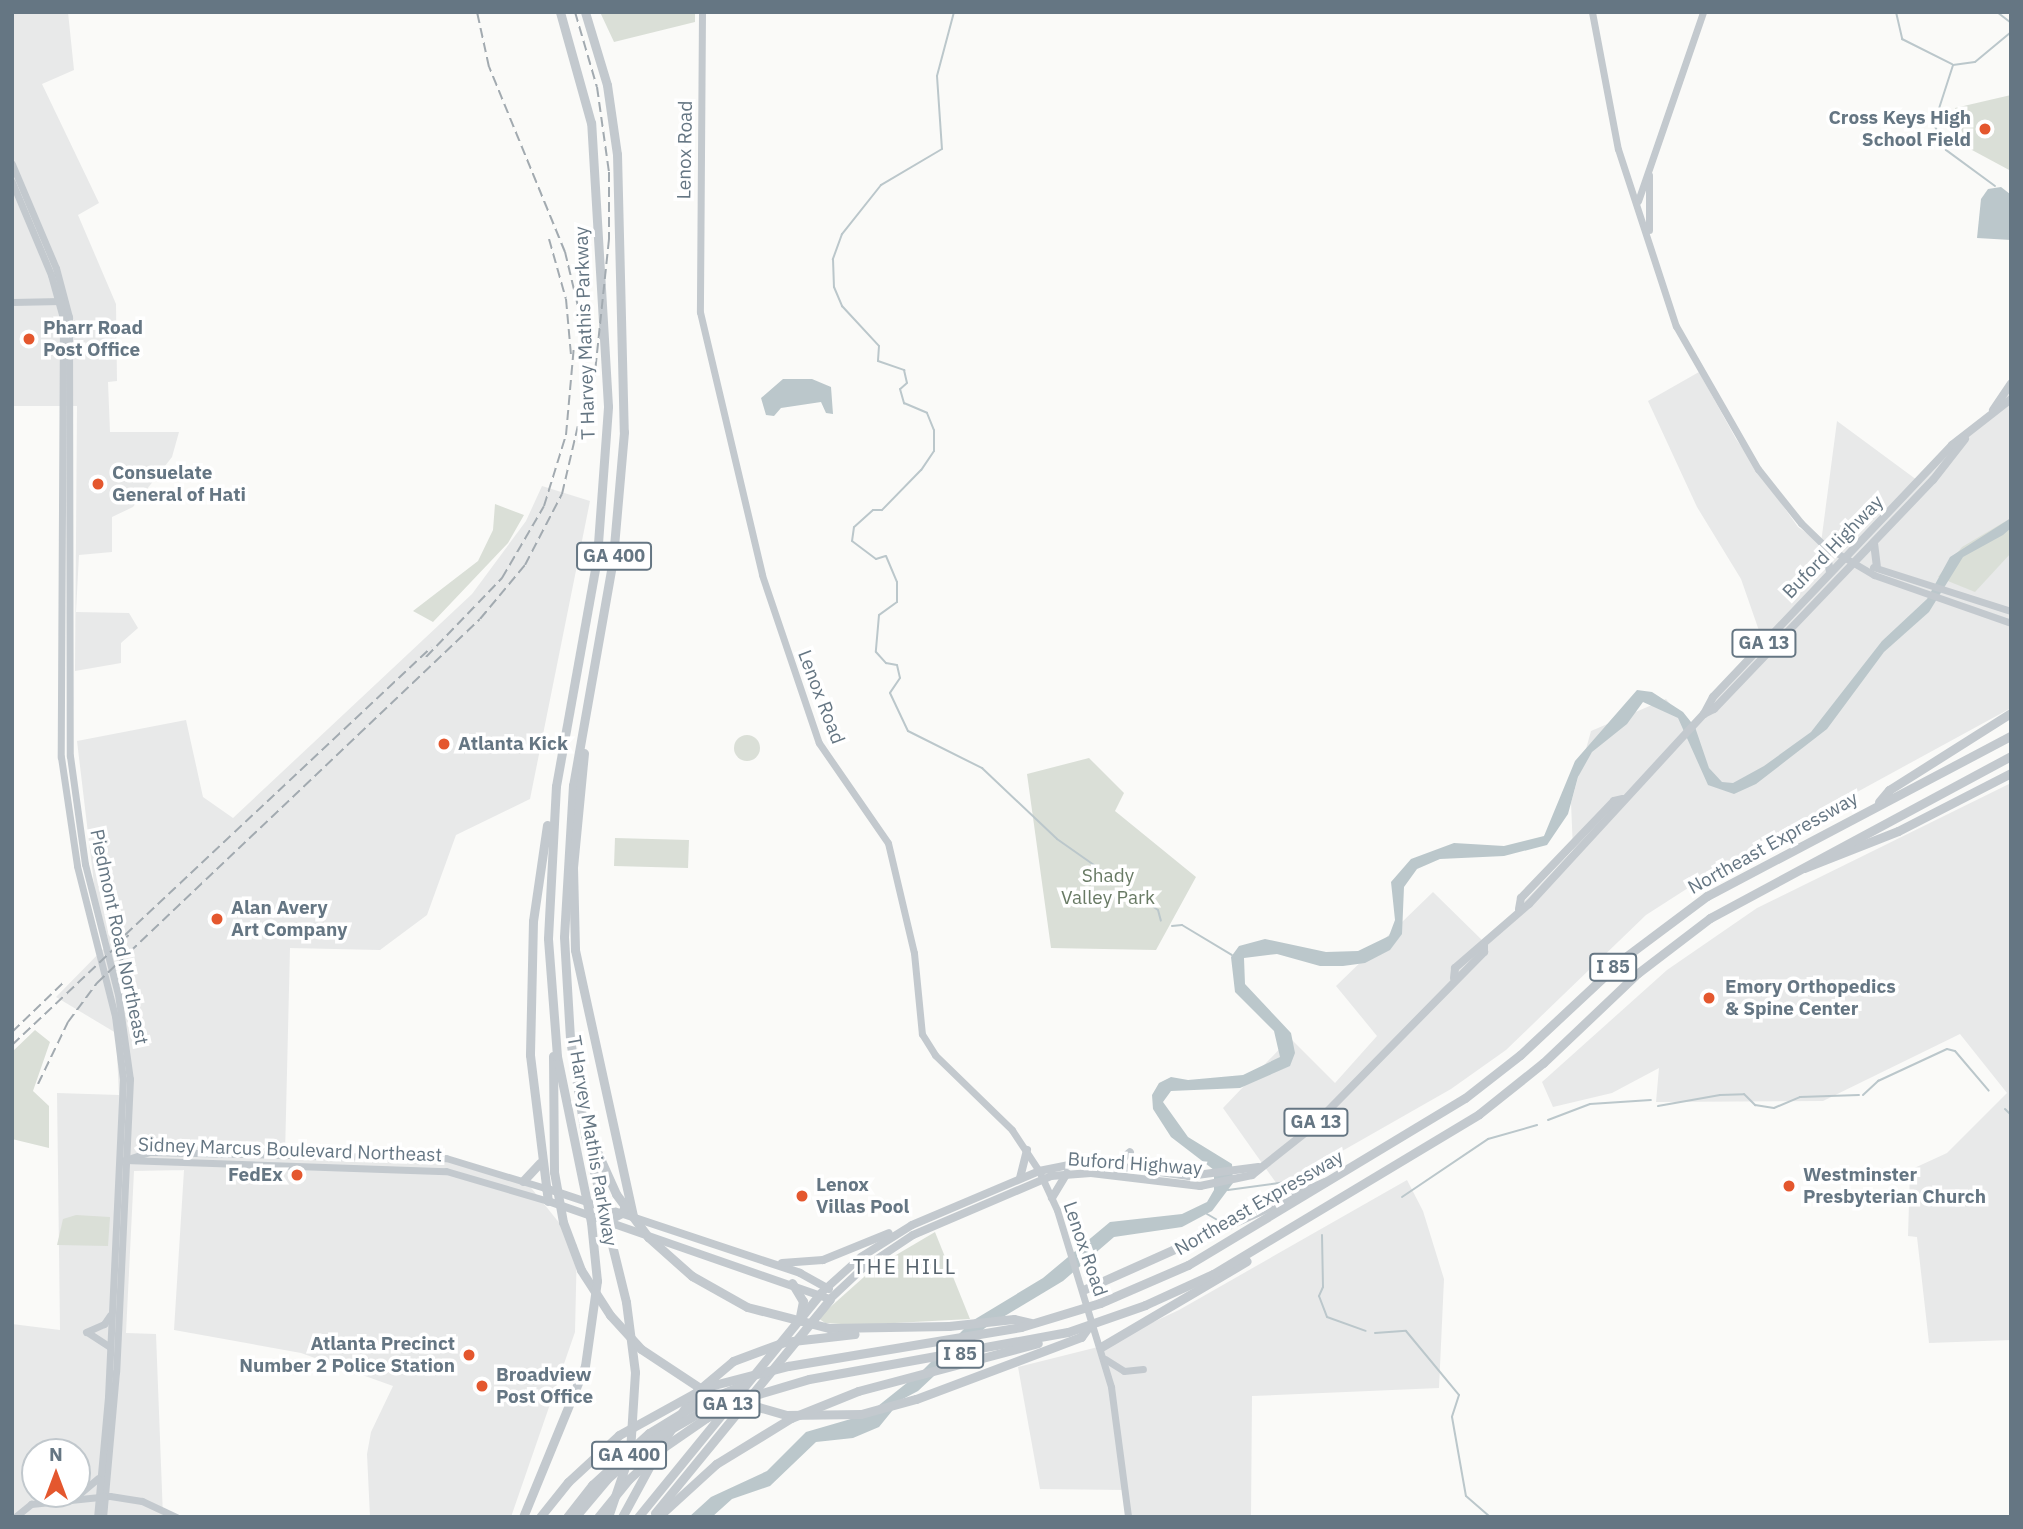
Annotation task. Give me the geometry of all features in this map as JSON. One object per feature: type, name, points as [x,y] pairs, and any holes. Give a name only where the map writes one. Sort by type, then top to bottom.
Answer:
[{"type":"highway","name":"T Harvey Mathis Parkway","points":[[523,1517],[585,1366],[596,1299],[593,1238],[553,1020],[548,911],[556,786],[597,557],[608,406],[592,131],[581,75],[561,12]]},
{"type":"highway","name":"T Harvey Mathis Parkway","points":[[585,12],[603,69],[615,137],[624,357],[619,509],[573,785],[564,912],[568,1014],[580,1099],[596,1181],[630,1321],[636,1390],[630,1452],[608,1517]]},
{"type":"highway","points":[[594,668],[576,834],[573,931],[584,1003],[634,1217]]},
{"type":"highway","points":[[1875,807],[1889,790],[2011,713]]},
{"type":"highway","name":"Northeast Expressway","points":[[540,1517],[568,1482],[619,1435],[666,1405],[724,1381],[788,1366],[1035,1323],[1100,1303],[1188,1265],[1428,1124],[1494,1077],[1624,958],[1675,918],[1741,876],[2011,736]]},
{"type":"highway","name":"Northeast Expressway","points":[[598,1517],[629,1479],[673,1440],[729,1406],[766,1391],[817,1377],[1056,1335],[1092,1325],[1174,1293],[1271,1242],[1479,1114],[1678,939],[1796,870],[2011,756]]},
{"type":"highway","points":[[1796,870],[1818,865],[1898,831],[2011,773]]},
{"type":"highway","points":[[548,1201],[540,1163],[530,1078],[531,952],[538,880],[556,786]]},
{"type":"highway","points":[[553,1020],[554,1172],[571,1246],[610,1315],[669,1371],[706,1392],[745,1406],[813,1417],[877,1410],[1081,1337],[1092,1325]]},
{"type":"highway","points":[[580,1099],[593,1145],[616,1194],[648,1237],[675,1263],[728,1298],[775,1317],[828,1328],[897,1329]]},
{"type":"highway","points":[[523,1181],[540,1163]]},
{"type":"highway","points":[[1082,1288],[1313,1185],[1334,1181]]},
{"type":"highway","points":[[608,1220],[622,1213],[629,1193]]},
{"type":"highway","points":[[1101,1347],[1185,1301],[1271,1242]]},
{"type":"highway","points":[[792,1283],[803,1301],[800,1317]]},
{"type":"highway","name":"GA 13","points":[[638,1517],[823,1290]]},
{"type":"highway","name":"GA 13","points":[[652,1517],[833,1295]]},
{"type":"highway","points":[[622,1517],[677,1418],[707,1381],[753,1351],[821,1337],[897,1329],[1014,1319],[1035,1323]]},
{"type":"highway","points":[[658,1517],[707,1471],[747,1443],[791,1418],[859,1391],[1022,1349],[1056,1335]]},
{"type":"highway","points":[[567,1517],[632,1446],[695,1405],[788,1366]]},
{"type":"highway","points":[[575,1517],[616,1471],[687,1416],[744,1391],[766,1391]]},
{"type":"main road","name":"Lenox Road","points":[[702,12],[700,312],[762,575],[819,743],[888,843],[914,953],[922,1034],[934,1055],[993,1110],[1027,1150],[1052,1198],[1105,1359],[1128,1517]]},
{"type":"main road","points":[[1592,12],[1618,149],[1676,326],[1719,407],[1777,496],[1825,546],[1855,563],[1873,567],[1956,598],[2011,623]]},
{"type":"main road","points":[[1637,205],[1703,12]]},
{"type":"main road","name":"Piedmont Road Northeast","points":[[12,163],[71,333],[70,756],[85,864],[126,1037],[130,1079],[101,1496],[97,1517]]},
{"type":"main road","points":[[1649,165],[1646,202],[1651,244]]},
{"type":"main road","name":"Piedmont Road Northeast","points":[[12,182],[62,301],[65,333],[61,757],[77,866],[111,996],[123,1079],[110,1347],[98,1478],[103,1517]]},
{"type":"main road","points":[[12,302],[62,301]]},
{"type":"main road","name":"Buford Highway","points":[[823,1290],[912,1224],[1020,1178],[1067,1172],[1141,1180],[1189,1181],[1246,1177],[1295,1144],[1454,978],[1455,968],[1484,945],[1519,909],[1521,898],[1614,801],[1623,799],[1704,714],[1714,709],[1874,543],[1958,453],[1965,439],[1993,410],[2011,383]]},
{"type":"main road","name":"Buford Highway","points":[[1993,410],[2011,398]]},
{"type":"main road","name":"Buford Highway","points":[[1704,714],[1706,704],[1845,557],[1952,445],[1965,439]]},
{"type":"main road","points":[[1873,567],[1874,543]]},
{"type":"main road","points":[[1825,546],[1831,563],[1828,575]]},
{"type":"main road","points":[[1956,598],[2011,611]]},
{"type":"main road","points":[[1020,1178],[1027,1150]]},
{"type":"main road","name":"Sidney Marcus Boulevard Northeast","points":[[125,1160],[149,1152],[378,1154],[446,1158],[766,1261],[833,1295]]},
{"type":"main road","points":[[1113,1166],[1130,1152]]},
{"type":"main road","name":"Sidney Marcus Boulevard Northeast","points":[[125,1160],[446,1171],[608,1220],[792,1283],[823,1290]]},
{"type":"main road","name":"Buford Highway","points":[[833,1295],[913,1235],[1041,1175],[1084,1162],[1129,1168],[1189,1181],[1243,1167],[1258,1167]]},
{"type":"main road","points":[[1091,1173],[1120,1174],[1129,1168],[1141,1180]]},
{"type":"main road","points":[[1052,1198],[1067,1172]]},
{"type":"main road","points":[[766,1261],[823,1260],[912,1224]]},
{"type":"main road","points":[[110,1347],[86,1332],[104,1324],[111,1311]]},
{"type":"main road","points":[[1105,1359],[1124,1371],[1143,1369]]},
{"type":"main road","points":[[91,1488],[98,1478]]},
{"type":"main road","points":[[91,1497],[158,1506],[176,1517]]},
{"type":"main road","points":[[158,1506],[170,1517]]},
{"type":"shaded area","points":[[12,12],[68,12],[74,70],[42,84],[99,203],[78,215],[116,304],[117,381],[108,382],[110,432],[179,432],[172,457],[133,507],[112,517],[112,552],[79,555],[76,612],[129,613],[138,628],[121,643],[121,663],[75,671],[77,406],[12,406]]},
{"type":"shaded area","points":[[2001,187],[2010,194],[2011,240],[1977,238],[1981,199],[1988,189]]},
{"type":"shaded area","points":[[1699,372],[1736,439],[1798,527],[1821,543],[1837,421],[1921,483],[2011,390],[2011,708],[1727,863],[1646,915],[1506,1050],[1451,1089],[1279,1187],[1223,1108],[1290,1038],[1335,1083],[1377,1036],[1336,986],[1433,892],[1485,943],[1573,850],[1571,803],[1591,731],[1666,699],[1689,727],[1764,645],[1741,579],[1697,507],[1648,401]]},
{"type":"shaded area","points":[[783,379],[812,379],[831,387],[833,414],[826,413],[821,402],[781,408],[774,416],[766,415],[761,398]]},
{"type":"shaded area","points":[[542,486],[590,501],[530,799],[456,835],[427,915],[380,950],[290,948],[285,1155],[399,1157],[450,1162],[524,1179],[577,1245],[575,1332],[511,1517],[370,1517],[367,1454],[371,1432],[393,1386],[301,1353],[174,1330],[184,1170],[134,1171],[126,1333],[156,1334],[163,1517],[12,1517],[12,1324],[60,1330],[57,1093],[119,1095],[116,1033],[56,997],[109,943],[95,892],[77,741],[186,720],[203,797],[233,818],[472,594],[526,521]]},
{"type":"shaded area","points":[[2011,518],[2011,528],[2003,535],[1963,557],[1929,612],[1884,652],[1827,729],[1756,784],[1734,794],[1708,785],[1678,718],[1643,702],[1627,724],[1592,752],[1578,777],[1568,814],[1547,845],[1504,856],[1440,859],[1417,869],[1404,887],[1402,934],[1390,950],[1365,963],[1343,966],[1320,966],[1277,954],[1244,958],[1245,984],[1291,1033],[1295,1053],[1290,1066],[1240,1088],[1171,1091],[1163,1102],[1188,1137],[1232,1164],[1233,1183],[1212,1211],[1182,1227],[1114,1237],[1063,1281],[985,1328],[918,1391],[901,1400],[879,1427],[853,1438],[816,1442],[770,1486],[732,1499],[712,1517],[689,1517],[711,1497],[767,1471],[806,1432],[868,1414],[923,1370],[972,1321],[1043,1278],[1110,1222],[1182,1214],[1207,1202],[1214,1190],[1214,1170],[1171,1137],[1153,1109],[1152,1095],[1159,1083],[1171,1077],[1188,1080],[1243,1075],[1280,1057],[1274,1031],[1235,992],[1231,957],[1239,946],[1265,939],[1326,952],[1358,951],[1389,936],[1395,920],[1391,882],[1411,859],[1454,843],[1504,846],[1544,836],[1575,761],[1637,690],[1652,692],[1683,712],[1695,727],[1709,768],[1722,782],[1733,783],[1764,766],[1811,732],[1882,641],[1927,599],[1950,557]]},
{"type":"shaded area","points":[[2011,783],[2011,1340],[1929,1343],[1917,1237],[1908,1236],[1910,1170],[1947,1153],[2007,1093],[1960,1034],[1823,1101],[1656,1102],[1659,1068],[1612,1093],[1553,1107],[1542,1082],[1667,970],[1757,908]]},
{"type":"shaded area","points":[[1407,1180],[1423,1211],[1444,1279],[1439,1388],[1252,1396],[1251,1517],[1129,1517],[1127,1490],[1040,1489],[1018,1367],[1102,1346],[1179,1310]]},
{"type":"green space","points":[[600,12],[695,12],[695,22],[614,42]]},
{"type":"green space","name":"Cross Keys High School Field","points":[[2011,95],[2011,171],[1972,150],[1957,123],[1955,108]]},
{"type":"green space","points":[[495,504],[524,515],[508,543],[433,622],[413,611],[478,561],[493,530]]},
{"type":"green space","points":[[2011,518],[2011,553],[1975,592],[1938,577],[1962,547]]},
{"type":"green space","points":[[747,735],[756,739],[760,748],[756,757],[747,761],[738,757],[734,748],[738,739]]},
{"type":"green space","name":"Shady Valley Park","points":[[1089,758],[1124,793],[1115,811],[1196,877],[1156,950],[1051,948],[1027,774]]},
{"type":"green space","points":[[615,838],[689,840],[688,868],[614,866]]},
{"type":"green space","points":[[35,1030],[50,1042],[33,1091],[49,1106],[49,1148],[12,1139],[12,1052]]},
{"type":"green space","points":[[76,1215],[110,1217],[108,1246],[57,1245],[63,1219]]},
{"type":"green space","points":[[935,1232],[970,1319],[857,1325],[825,1323],[818,1318],[874,1268]]},
{"type":"waterway","points":[[954,12],[937,76],[942,149],[881,185],[842,234],[833,259],[834,287],[842,306],[879,346],[878,361],[904,370],[907,383],[900,389],[904,403],[927,413],[934,430],[934,451],[921,470],[882,510],[873,510],[854,527],[852,541],[876,559],[886,556],[897,582],[897,602],[879,615],[876,652],[886,663],[897,665],[900,678],[890,693],[908,731],[982,768],[1057,839],[1158,910],[1161,921]]},
{"type":"waterway","points":[[1896,12],[1902,39],[1952,64]]},
{"type":"waterway","points":[[1997,12],[2011,23]]},
{"type":"waterway","points":[[1995,186],[1946,150],[1934,124],[1953,65],[1975,62],[2011,32]]},
{"type":"waterway","points":[[1172,926],[1182,925],[1232,955]]},
{"type":"waterway","points":[[1863,1095],[1878,1081],[1947,1049],[1955,1051],[1989,1091]]},
{"type":"waterway","points":[[1658,1106],[1720,1095],[1744,1094],[1755,1105],[1774,1108],[1800,1097],[1859,1095]]},
{"type":"waterway","points":[[1548,1120],[1590,1104],[1651,1100]]},
{"type":"waterway","points":[[2005,1109],[2011,1115]]},
{"type":"waterway","points":[[1402,1197],[1488,1139],[1537,1125]]},
{"type":"waterway","points":[[1228,1190],[1307,1179]]},
{"type":"waterway","points":[[1207,1214],[1221,1222]]},
{"type":"waterway","points":[[1322,1235],[1323,1287],[1319,1296],[1327,1317],[1366,1331]]},
{"type":"waterway","points":[[1375,1333],[1406,1331],[1459,1395],[1452,1417],[1466,1496],[1490,1517]]},
{"type":"railway","points":[[38,1084],[68,1022],[97,983],[480,619],[525,565],[562,494],[583,404],[581,319],[565,252],[489,67],[477,12]]},
{"type":"railway","points":[[575,12],[597,87],[609,172],[609,239],[593,391]]},
{"type":"railway","points":[[549,239],[566,299],[571,355]]},
{"type":"railway","points":[[426,657],[502,578],[544,506],[566,435],[574,346]]},
{"type":"railway","points":[[125,935],[431,648]]},
{"type":"railway","points":[[12,1045],[132,932]]},
{"type":"railway","points":[[12,1032],[66,980]]},
{"type":"place","name":"Cross Keys High School Field","points":[[1985,129]]},
{"type":"place","name":"Pharr Road Post Office","points":[[29,339]]},
{"type":"place","name":"Consuelate General of Hati","points":[[98,484]]},
{"type":"place","name":"Atlanta Kick","points":[[444,744]]},
{"type":"place","name":"Alan Avery Art Company","points":[[217,919]]},
{"type":"place","name":"Emory Orthopedics & Spine Center","points":[[1709,998]]},
{"type":"place","name":"FedEx","points":[[297,1175]]},
{"type":"place","name":"Westminster Presbyterian Church","points":[[1789,1186]]},
{"type":"place","name":"Lenox Villas Pool","points":[[802,1196]]},
{"type":"place","name":"Atlanta Precinct Number 2 Police Station","points":[[469,1355]]},
{"type":"place","name":"Broadview Post Office","points":[[482,1386]]},
{"type":"district","name":"THE HILL","points":[[905,1266]]}]
